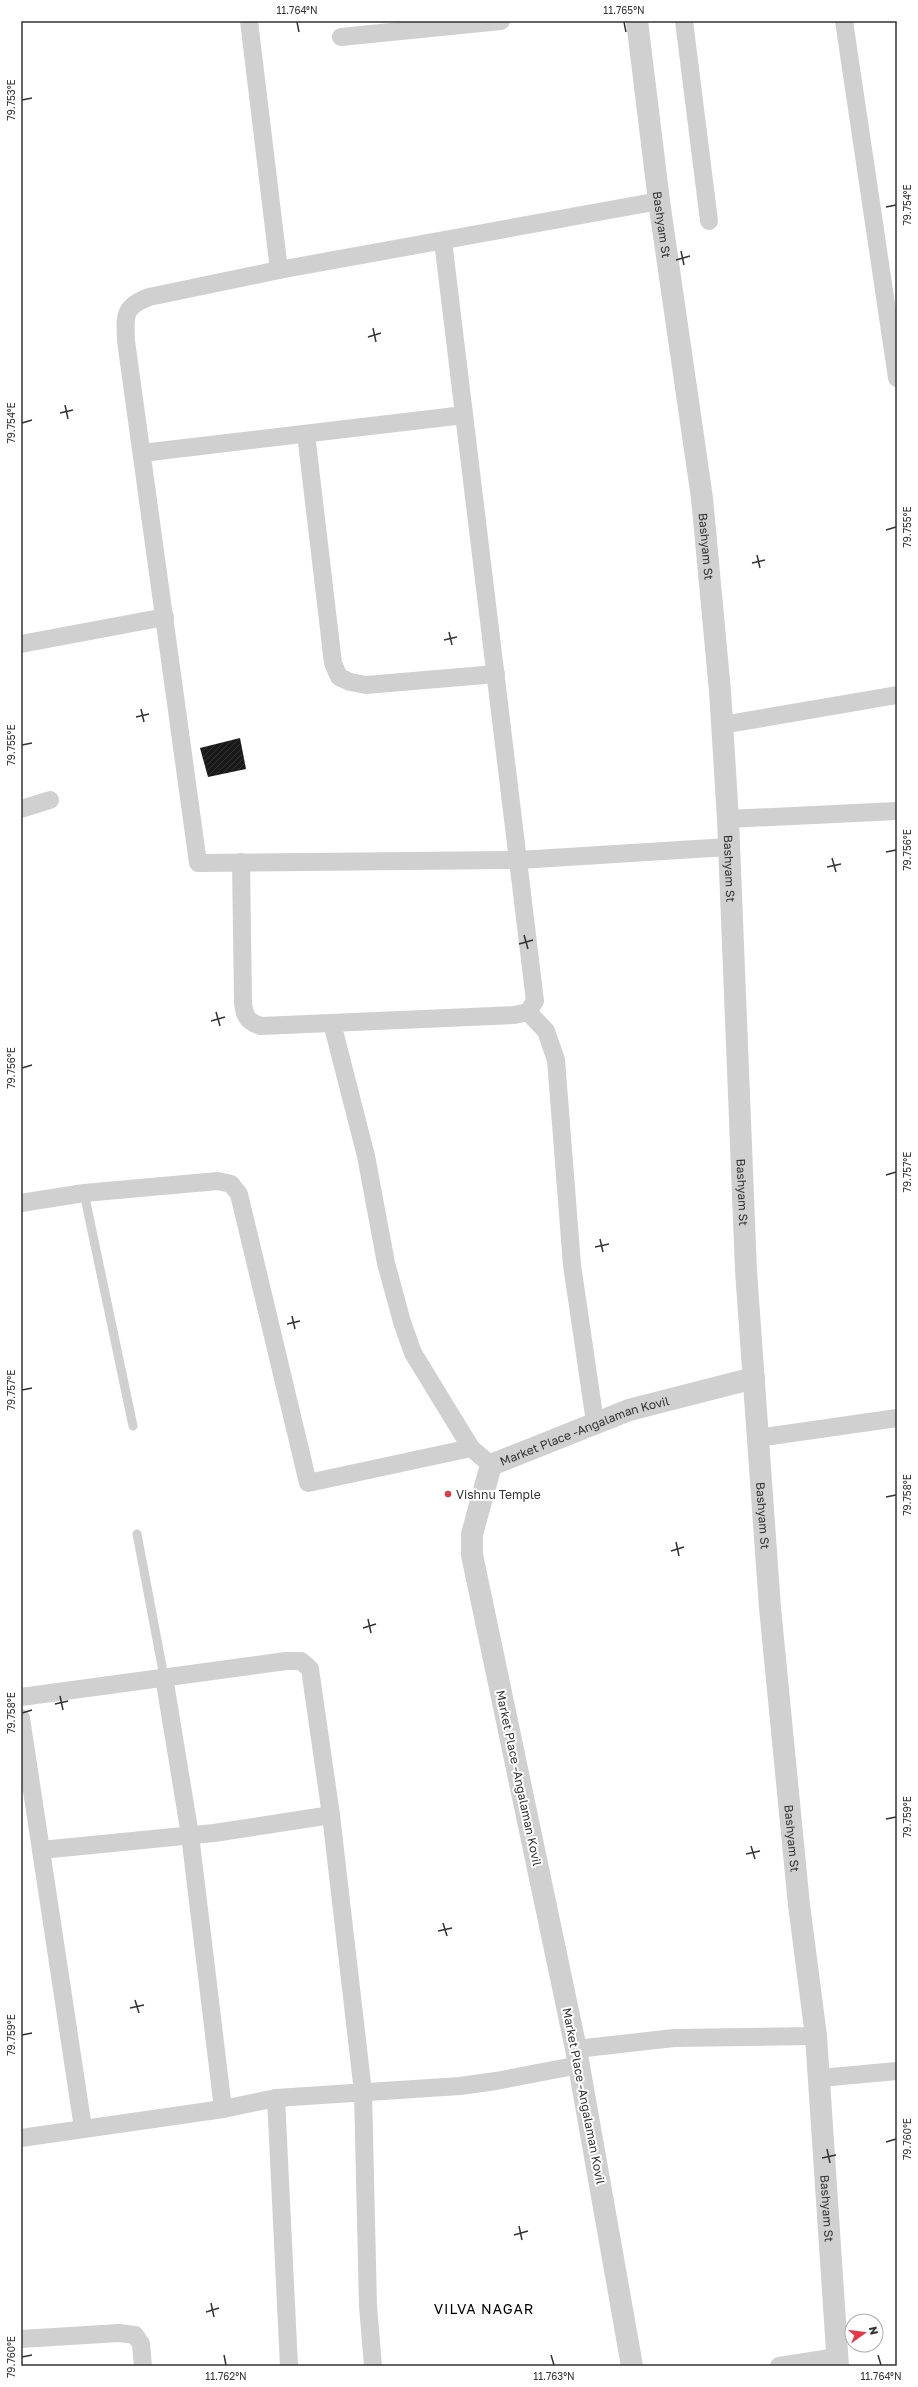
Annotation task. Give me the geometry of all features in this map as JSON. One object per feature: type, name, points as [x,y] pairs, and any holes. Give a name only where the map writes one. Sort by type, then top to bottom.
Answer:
[{"type":"street","points":[[249,21],[279,270]]},
{"type":"street","points":[[341,37],[442,24],[501,21]]},
{"type":"street","name":"Bashyam St","points":[[637,21],[659,201],[702,498],[722,725],[728,818],[746,1271],[771,1623],[799,1905],[820,2078],[837,2361]]},
{"type":"street","points":[[684,21],[710,221]]},
{"type":"street","points":[[844,21],[897,378]]},
{"type":"street","points":[[659,201],[279,270],[149,297],[134,303],[125,314],[126,341],[198,863],[519,860],[728,846]]},
{"type":"street","points":[[241,862],[244,1014],[251,1023],[261,1026],[514,1015],[528,1012],[535,1001],[443,241]]},
{"type":"street","points":[[142,453],[464,415]]},
{"type":"street","points":[[306,434],[333,663],[339,677],[350,682],[366,685],[496,674]]},
{"type":"street","points":[[21,644],[165,617]]},
{"type":"street","points":[[722,725],[897,695]]},
{"type":"street","points":[[21,809],[50,800]]},
{"type":"street","points":[[728,818],[897,811]]},
{"type":"street","points":[[528,1012],[546,1031],[556,1060],[572,1265],[595,1422]]},
{"type":"street","points":[[332,1022],[366,1156],[386,1263],[402,1322],[413,1353],[471,1448],[491,1465]]},
{"type":"street","points":[[21,1203],[84,1192],[218,1181],[231,1184],[239,1194],[308,1483],[471,1448]]},
{"type":"street","name":"Market Place -Angalaman Kovil","points":[[632,2366],[578,2057],[472,1555],[472,1534],[491,1465],[595,1422],[629,1410],[754,1378]]},
{"type":"street","points":[[758,1438],[897,1418]]},
{"type":"street","points":[[21,1697],[286,1661],[301,1661],[310,1669],[331,1814],[363,2092],[368,2306],[373,2366]]},
{"type":"street","points":[[164,1677],[190,1835],[223,2109]]},
{"type":"street","points":[[21,1718],[83,2128]]},
{"type":"street","points":[[41,1850],[214,1833],[331,1814]]},
{"type":"street","points":[[21,2138],[223,2109],[276,2098],[489,2082],[578,2057],[674,2038],[816,2036]]},
{"type":"street","points":[[820,2078],[897,2072]]},
{"type":"street","points":[[276,2098],[289,2366]]},
{"type":"street","points":[[21,2339],[119,2333],[135,2335],[141,2344],[143,2366]]},
{"type":"street","points":[[779,2366],[837,2361]]},
{"type":"lane","points":[[84,1192],[133,1426]]},
{"type":"lane","points":[[137,1534],[164,1677]]},
{"type":"building","points":[[240,738],[246,769],[208,777],[200,748]]},
{"type":"place","name":"Vishnu Temple","points":[[448,1494]]},
{"type":"district","name":"VILVA NAGAR","points":[[484,2308]]}]
